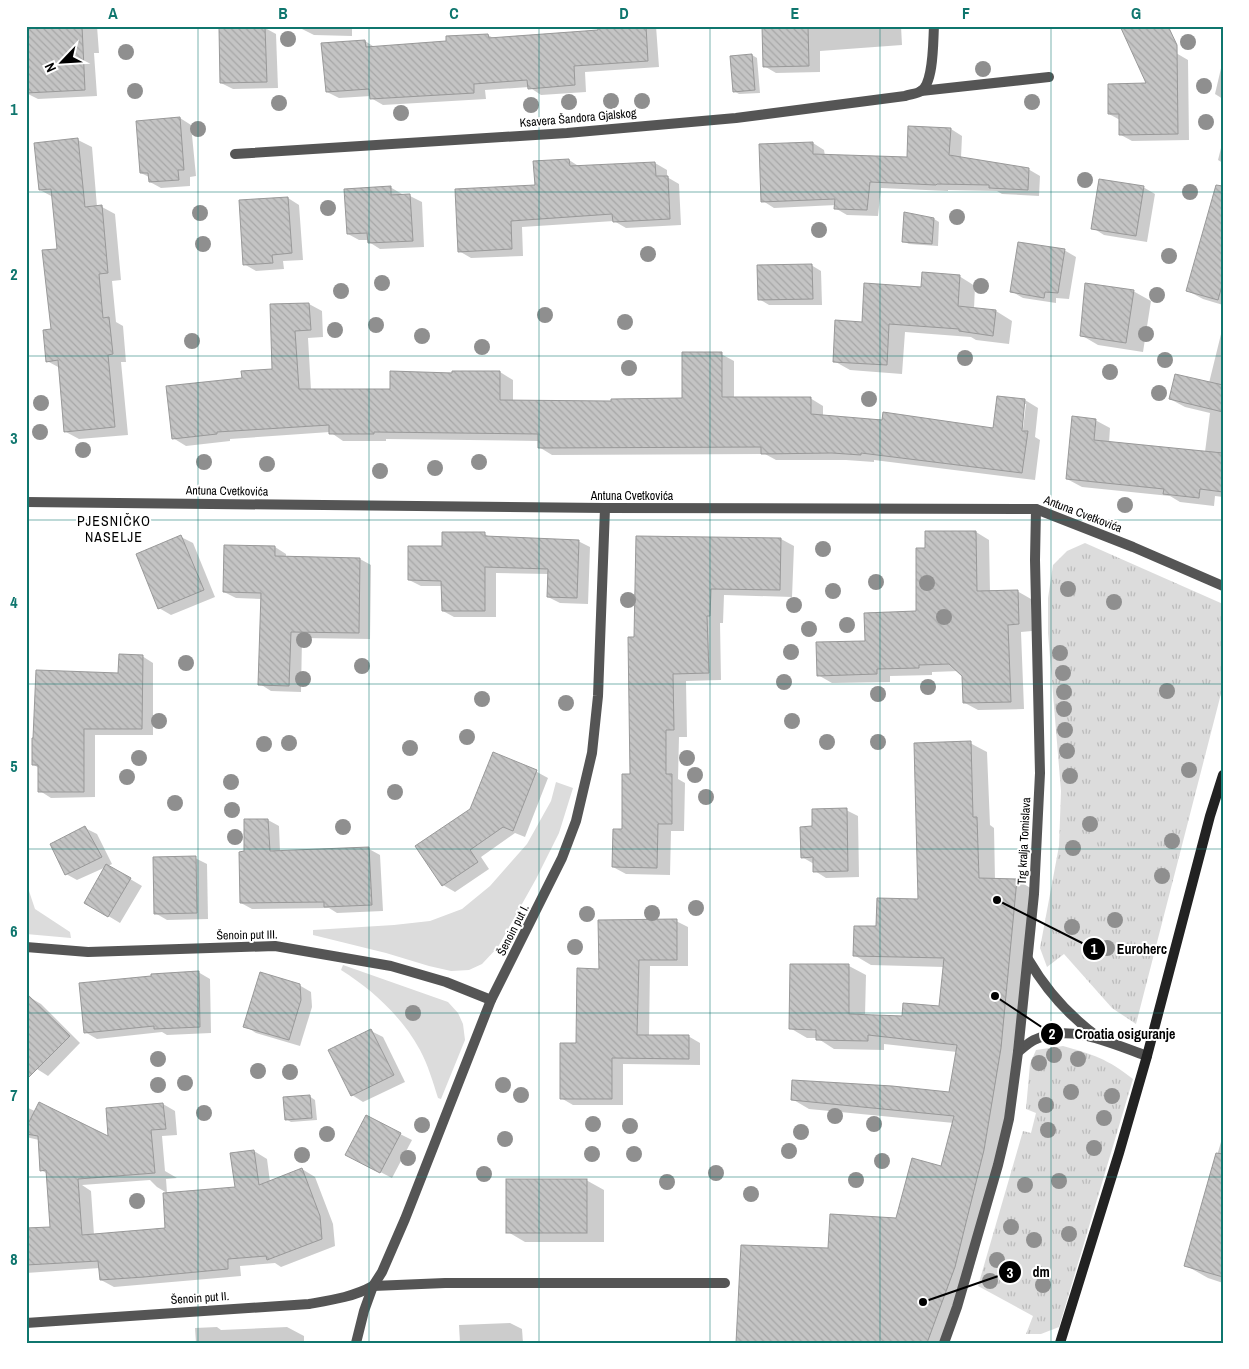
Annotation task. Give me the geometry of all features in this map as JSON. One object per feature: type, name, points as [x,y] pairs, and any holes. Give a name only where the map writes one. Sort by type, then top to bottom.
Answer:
[{"type":"main road","points":[[1060,1343],[1147,1056],[1210,816],[1223,775]]},
{"type":"street","points":[[921,91],[927,84],[930,74],[934,26]]},
{"type":"street","name":"Ksavera Šandora Gjalskog","points":[[235,154],[567,133],[716,119],[905,96],[921,91],[1049,77]]},
{"type":"street","name":"Antuna Cvetkovića","points":[[26,502],[605,508],[1036,509],[1133,546],[1223,586]]},
{"type":"street","name":"Šenoin put I.","points":[[356,1343],[373,1286],[382,1272],[405,1220],[491,1000],[562,858],[576,821],[592,753],[598,696],[605,508]]},
{"type":"street","name":"Trg kralja Tomislava","points":[[944,1343],[957,1307],[1000,1156],[1009,1119],[1018,1052],[1034,894],[1040,773],[1035,560],[1036,509]]},
{"type":"street","name":"Šenoin put III.","points":[[26,947],[97,952],[275,946],[391,966],[446,982],[491,1000]]},
{"type":"street","points":[[1028,959],[1039,978],[1053,996],[1080,1023],[1101,1040]]},
{"type":"street","points":[[1018,1052],[1032,1040],[1054,1033],[1066,1032],[1101,1040],[1147,1056]]},
{"type":"street","points":[[373,1286],[445,1283],[725,1283]]},
{"type":"street","name":"Šenoin put II.","points":[[26,1323],[309,1304],[346,1297],[360,1293],[373,1286]]},
{"type":"green space","points":[[1085,543],[1223,604],[1223,686],[1136,1024],[1112,1008],[1064,954],[1047,967],[1040,948],[1059,846],[1061,791],[1048,633],[1048,598],[1053,565],[1067,551]]},
{"type":"green space","points":[[556,782],[573,788],[559,833],[498,947],[482,964],[469,970],[451,971],[313,935],[313,930],[430,921],[462,909],[490,886],[527,844],[551,801]]},
{"type":"green space","points":[[26,882],[35,909],[70,932],[71,938],[26,934]]},
{"type":"green space","points":[[343,965],[448,1002],[458,1013],[463,1024],[465,1040],[441,1099],[438,1098],[420,1050],[405,1026],[375,995],[341,970]]},
{"type":"green space","points":[[1063,1046],[1100,1058],[1133,1079],[1059,1327],[1041,1334],[1026,1334],[1033,1316],[978,1286],[1023,1131],[1031,1133],[1036,1113],[1026,1109],[1030,1064],[1036,1050]]},
{"type":"building","points":[[26,26],[82,26],[85,90],[26,93],[26,51],[28,50]]},
{"type":"building","points":[[597,26],[646,26],[648,61],[574,66],[575,85],[528,89],[527,80],[474,84],[474,93],[370,99],[369,89],[326,92],[321,43],[365,40],[366,47],[446,41],[446,36],[488,34],[489,38],[598,30]]},
{"type":"building","points":[[762,26],[808,26],[809,66],[763,67]]},
{"type":"building","points":[[1120,26],[1168,26],[1177,45],[1178,134],[1119,135],[1119,114],[1108,114],[1108,84],[1146,83]]},
{"type":"building","points":[[265,27],[267,82],[220,83],[219,28]]},
{"type":"building","points":[[752,54],[755,90],[733,92],[730,56]]},
{"type":"building","points":[[180,117],[184,170],[178,170],[179,180],[149,182],[148,173],[140,173],[136,121]]},
{"type":"building","points":[[908,126],[951,128],[949,155],[1029,168],[1028,190],[989,188],[989,185],[870,182],[867,210],[834,209],[835,199],[761,202],[759,144],[813,142],[813,154],[907,157]]},
{"type":"building","points":[[78,138],[85,207],[102,205],[108,273],[99,274],[103,318],[109,317],[113,354],[108,355],[115,427],[64,432],[58,360],[46,362],[43,330],[51,329],[42,250],[57,249],[51,189],[39,190],[34,143]]},
{"type":"building","points":[[569,159],[570,166],[655,162],[656,176],[668,176],[670,219],[613,222],[612,214],[511,221],[512,249],[458,252],[455,189],[535,185],[533,161]]},
{"type":"building","points":[[1099,179],[1144,186],[1136,236],[1091,229]]},
{"type":"building","points":[[1216,185],[1223,186],[1223,282],[1218,300],[1186,291]]},
{"type":"building","points":[[391,186],[391,195],[410,194],[413,241],[368,243],[367,233],[347,234],[344,189]]},
{"type":"building","points":[[288,197],[292,253],[272,255],[273,263],[243,265],[239,200]]},
{"type":"building","points":[[904,212],[934,218],[932,244],[902,242]]},
{"type":"building","points":[[1018,242],[1065,249],[1058,293],[1045,292],[1044,298],[1010,292]]},
{"type":"building","points":[[812,264],[813,299],[758,300],[757,265]]},
{"type":"building","points":[[922,272],[960,275],[958,306],[996,310],[993,336],[959,331],[959,329],[889,324],[887,365],[833,362],[835,320],[862,322],[864,283],[921,287]]},
{"type":"building","points":[[1085,283],[1134,290],[1126,343],[1080,336]]},
{"type":"building","points":[[309,303],[311,330],[295,331],[299,389],[390,389],[390,371],[452,373],[452,371],[500,371],[500,400],[611,401],[611,399],[682,398],[682,352],[722,352],[722,397],[811,397],[811,414],[882,420],[883,412],[993,428],[997,396],[1025,399],[1022,431],[1028,431],[1022,473],[861,453],[861,455],[832,453],[761,454],[761,447],[538,448],[538,434],[374,432],[374,434],[329,434],[329,425],[217,432],[217,434],[172,439],[166,386],[242,378],[241,371],[272,369],[270,304]]},
{"type":"building","points":[[1175,374],[1223,385],[1223,412],[1169,399]]},
{"type":"building","points":[[1072,416],[1096,419],[1094,440],[1223,453],[1223,492],[1200,489],[1199,498],[1163,494],[1164,489],[1066,479]]},
{"type":"building","points":[[925,531],[976,531],[977,591],[1018,590],[1019,624],[1008,625],[1011,702],[963,703],[962,676],[949,664],[919,665],[919,668],[877,669],[877,674],[817,676],[816,642],[865,641],[864,613],[916,611],[916,548],[925,548]]},
{"type":"building","points":[[442,532],[485,532],[485,536],[579,540],[577,598],[547,597],[548,569],[485,567],[485,611],[442,611],[441,581],[408,580],[408,546],[442,546]]},
{"type":"building","points":[[181,535],[204,590],[158,609],[136,554]]},
{"type":"building","points":[[636,536],[781,538],[780,590],[711,589],[710,616],[707,616],[709,673],[673,674],[674,730],[666,730],[666,774],[672,774],[672,824],[658,824],[657,868],[612,867],[613,829],[622,829],[622,774],[630,774],[628,637],[634,637]]},
{"type":"building","points":[[224,545],[275,546],[275,556],[360,558],[359,633],[291,632],[289,686],[258,685],[261,593],[223,592]]},
{"type":"building","points":[[119,654],[143,655],[142,729],[84,729],[84,792],[38,792],[38,765],[32,765],[36,670],[118,673]]},
{"type":"building","points":[[971,741],[973,817],[977,817],[979,878],[1017,879],[1001,1048],[984,1150],[955,1267],[927,1343],[736,1343],[741,1245],[828,1248],[830,1214],[896,1218],[912,1158],[941,1166],[954,1116],[791,1100],[792,1080],[892,1086],[949,1092],[957,1045],[868,1035],[868,1041],[816,1040],[816,1030],[789,1029],[790,964],[849,964],[849,1014],[902,1016],[903,1003],[939,1006],[944,958],[853,956],[854,926],[876,926],[877,898],[918,899],[914,743]]},
{"type":"building","points":[[493,752],[537,770],[513,831],[503,827],[470,850],[478,862],[442,886],[415,846],[470,809]]},
{"type":"building","points":[[847,808],[848,871],[813,872],[813,857],[801,858],[800,827],[812,826],[812,809]]},
{"type":"building","points":[[244,819],[268,819],[270,851],[369,847],[372,905],[324,907],[324,902],[240,903],[239,852],[244,851]]},
{"type":"building","points":[[85,826],[102,857],[65,875],[50,844]]},
{"type":"building","points":[[196,856],[197,913],[154,914],[153,857]]},
{"type":"building","points":[[106,864],[131,878],[108,917],[84,903]]},
{"type":"building","points":[[677,919],[677,960],[639,960],[637,1035],[689,1035],[689,1059],[612,1058],[612,1099],[560,1099],[560,1043],[576,1043],[577,968],[599,969],[598,920]]},
{"type":"building","points":[[199,971],[200,1027],[154,1029],[154,1026],[84,1033],[79,983],[151,976],[151,974]]},
{"type":"building","points":[[260,972],[300,984],[301,1000],[289,1040],[243,1027]]},
{"type":"building","points":[[26,993],[70,1036],[26,1080]]},
{"type":"building","points":[[371,1029],[394,1075],[351,1096],[328,1050]]},
{"type":"building","points":[[310,1095],[312,1118],[285,1120],[283,1097]]},
{"type":"building","points":[[39,1102],[108,1136],[106,1108],[163,1103],[166,1129],[151,1130],[155,1173],[78,1179],[82,1235],[165,1228],[163,1193],[235,1187],[230,1153],[254,1150],[259,1185],[302,1168],[320,1216],[322,1239],[267,1260],[266,1256],[228,1259],[228,1269],[144,1277],[100,1280],[98,1261],[26,1265],[26,1228],[50,1227],[46,1170],[40,1171],[38,1136],[26,1134],[26,1128]]},
{"type":"building","points":[[366,1115],[401,1133],[380,1173],[345,1155]]},
{"type":"building","points":[[1216,1153],[1223,1154],[1223,1277],[1184,1266]]},
{"type":"building","points":[[506,1179],[587,1179],[587,1233],[506,1233]]},
{"type":"place","name":"Euroherc","points":[[997,900]]},
{"type":"place","name":"Croatia osiguranje","points":[[995,996]]},
{"type":"place","name":"dm","points":[[923,1302]]},
{"type":"district","name":"PJESNIČKO NASELJE","points":[[114,530]]}]
